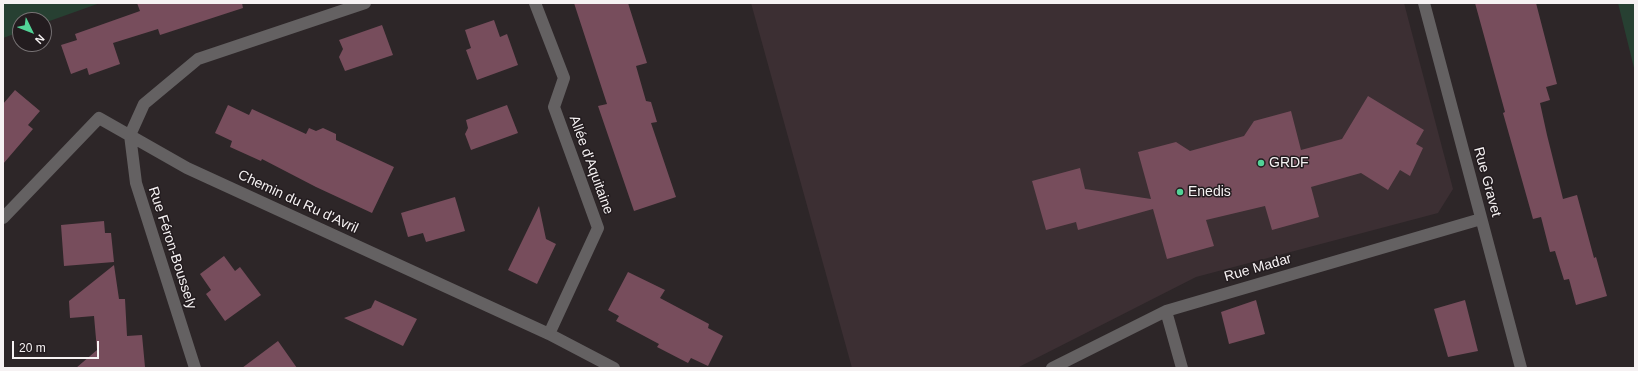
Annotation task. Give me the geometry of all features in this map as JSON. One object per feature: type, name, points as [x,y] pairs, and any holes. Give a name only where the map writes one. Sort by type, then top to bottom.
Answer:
[{"type":"street","points":[[130,135],[144,104],[198,59],[365,3]]},
{"type":"street","name":"Allée d'Aquitaine","points":[[535,3],[564,78],[554,107],[598,228],[550,334]]},
{"type":"street","name":"Rue Gravet","points":[[1424,3],[1521,368]]},
{"type":"street","name":"Chemin du Ru d'Avril","points":[[3,218],[99,118],[187,168],[550,334],[614,368]]},
{"type":"street","name":"Rue Féron-Boussely","points":[[130,135],[136,183],[195,368]]},
{"type":"street","name":"Rue Madar","points":[[1052,368],[1166,311],[1481,219]]},
{"type":"street","points":[[1166,311],[1182,368]]},
{"type":"shaded area","points":[[751,3],[1404,3],[1453,189],[1438,213],[1196,277],[1017,368],[852,368]]},
{"type":"green space","points":[[3,3],[100,3],[52,20],[52,12],[12,12],[12,35],[3,38]]},
{"type":"green space","points":[[1618,3],[1635,3],[1635,72]]},
{"type":"building","points":[[137,3],[242,3],[243,8],[160,35],[158,29],[113,43],[120,64],[89,75],[87,68],[71,74],[61,45],[77,40],[75,34],[140,11]]},
{"type":"building","points":[[574,3],[628,3],[647,63],[636,66],[646,101],[651,102],[657,122],[651,123],[676,197],[634,211],[598,106],[607,104]]},
{"type":"building","points":[[1475,3],[1536,3],[1557,84],[1546,87],[1550,100],[1540,103],[1547,135],[1563,199],[1577,195],[1594,258],[1596,257],[1607,296],[1576,305],[1569,279],[1564,280],[1555,251],[1550,252],[1541,217],[1533,219],[1503,113],[1505,112]]},
{"type":"building","points":[[494,20],[500,37],[507,34],[518,65],[477,80],[466,50],[471,48],[465,30]]},
{"type":"building","points":[[382,25],[393,55],[345,71],[339,57],[343,49],[339,40]]},
{"type":"building","points":[[15,90],[40,111],[28,125],[33,129],[3,164],[3,104]]},
{"type":"building","points":[[1368,96],[1424,130],[1416,144],[1423,148],[1410,176],[1400,170],[1388,190],[1361,173],[1311,187],[1319,217],[1272,230],[1265,206],[1206,220],[1214,246],[1167,259],[1153,209],[1078,230],[1076,222],[1046,230],[1032,181],[1080,168],[1085,189],[1151,199],[1138,152],[1176,142],[1190,151],[1244,136],[1254,121],[1291,111],[1301,150],[1342,139]]},
{"type":"building","points":[[228,105],[249,115],[252,109],[306,134],[309,128],[316,131],[323,128],[336,134],[336,140],[394,167],[372,213],[316,187],[262,159],[261,161],[230,147],[232,141],[215,133]]},
{"type":"building","points":[[507,105],[518,133],[471,150],[465,134],[468,128],[466,120]]},
{"type":"building","points":[[455,197],[465,231],[426,242],[423,233],[408,237],[401,213]]},
{"type":"building","points":[[539,206],[546,239],[556,244],[537,284],[508,270]]},
{"type":"building","points":[[104,221],[105,233],[111,233],[114,262],[64,266],[61,225]]},
{"type":"building","points":[[224,256],[235,271],[240,267],[261,295],[225,321],[206,294],[211,290],[200,274]]},
{"type":"building","points":[[114,265],[119,299],[125,299],[127,336],[142,335],[145,367],[76,368],[97,350],[94,316],[70,318],[69,301]]},
{"type":"building","points":[[628,272],[665,290],[660,298],[709,324],[708,328],[723,336],[708,366],[691,358],[688,363],[657,347],[659,344],[616,321],[619,316],[608,310]]},
{"type":"building","points":[[375,300],[417,319],[403,346],[344,318],[371,308]]},
{"type":"building","points":[[1256,300],[1265,334],[1229,344],[1221,312]]},
{"type":"building","points":[[1465,300],[1478,351],[1448,357],[1434,309]]},
{"type":"building","points":[[278,341],[297,368],[242,368]]},
{"type":"place","name":"GRDF","points":[[1261,163]]},
{"type":"place","name":"Enedis","points":[[1180,192]]}]
